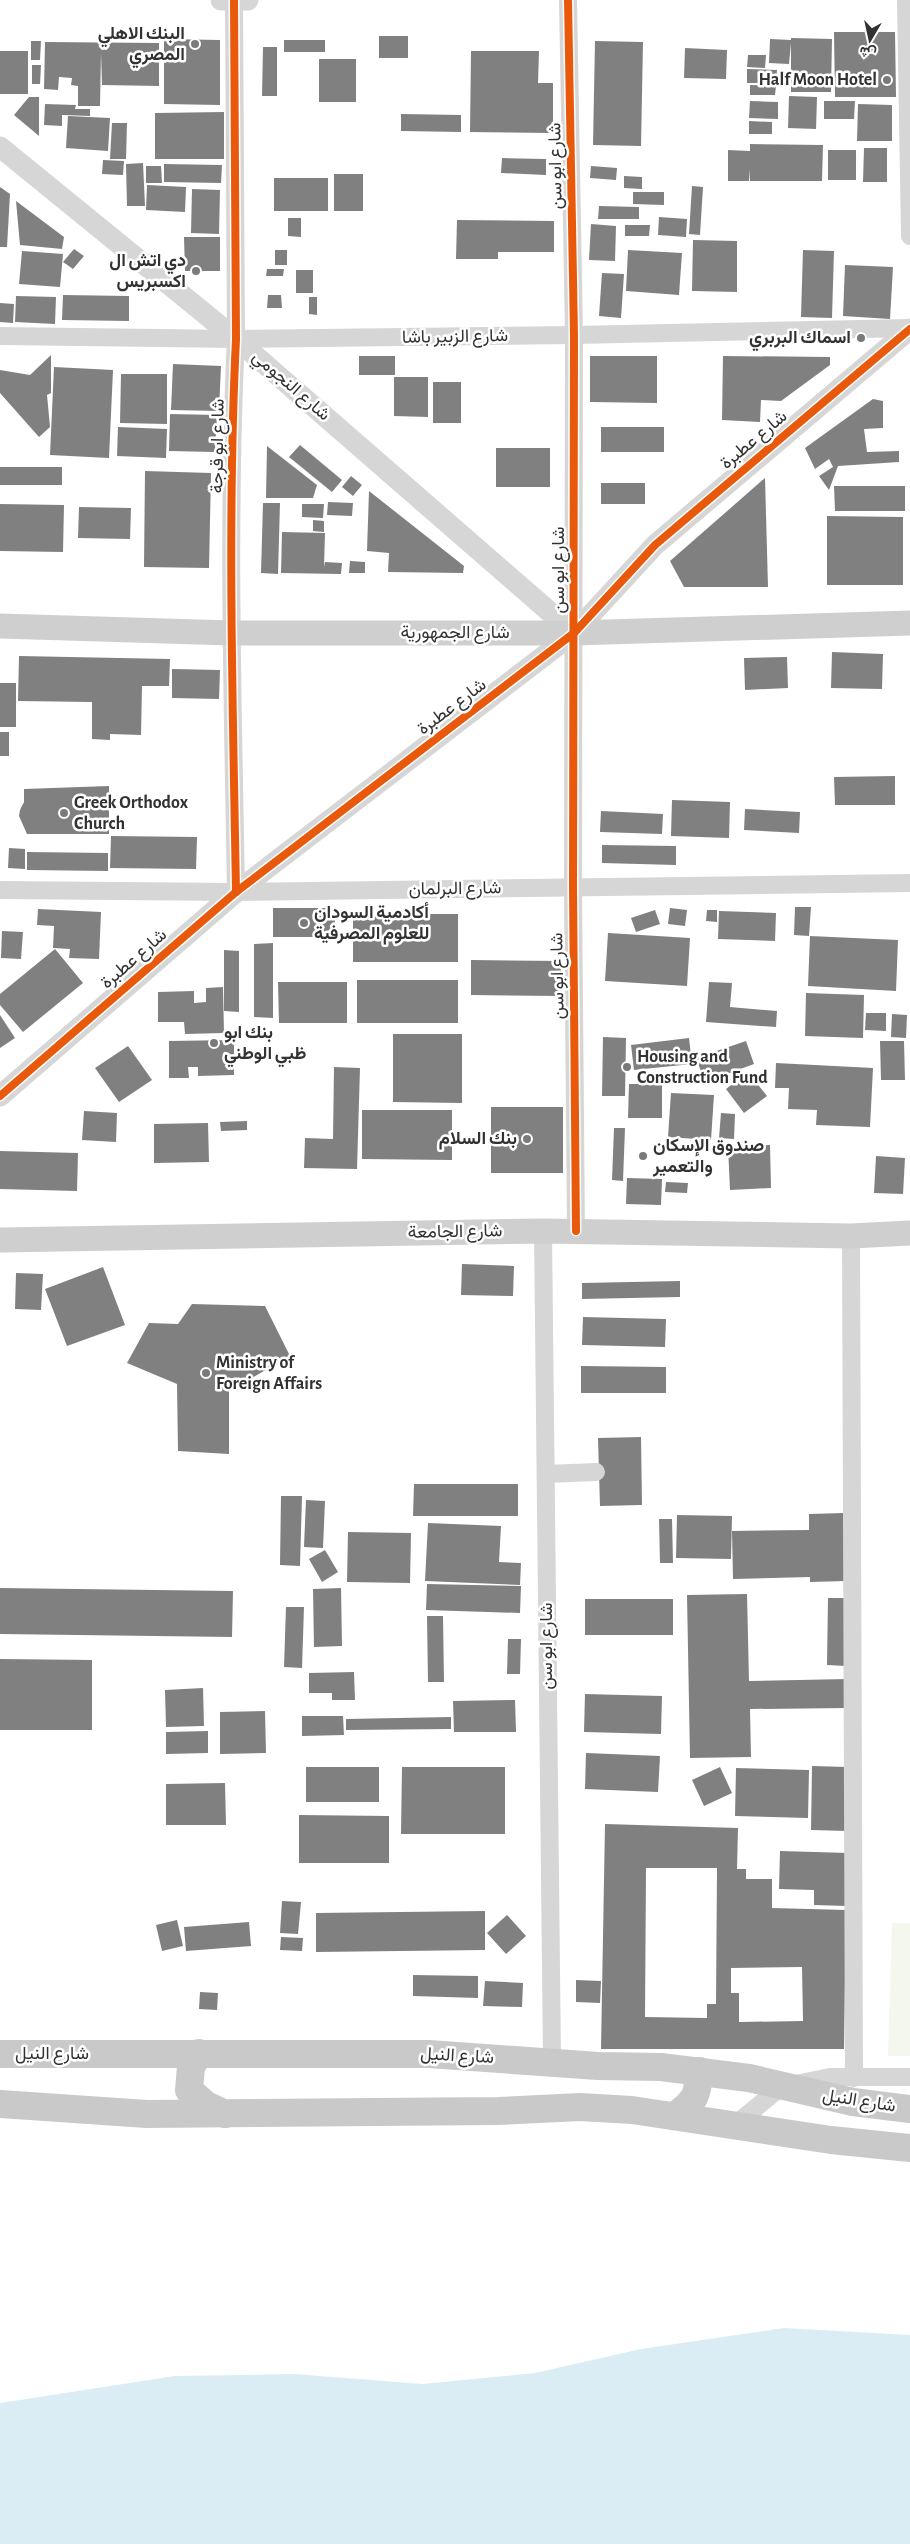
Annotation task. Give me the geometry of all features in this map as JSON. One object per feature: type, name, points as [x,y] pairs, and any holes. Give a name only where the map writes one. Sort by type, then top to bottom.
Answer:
[{"type":"main road","name":"شارع الجمهورية","points":[[0,626],[231,633],[574,633],[910,623]]},
{"type":"main road","name":"شارع الجامعة","points":[[0,1240],[543,1231],[851,1236],[910,1233]]},
{"type":"main road","points":[[199,2053],[190,2067],[189,2090],[206,2105],[226,2114]]},
{"type":"main road","name":"شارع النيل","points":[[0,2054],[429,2054],[552,2061],[699,2071],[748,2078],[781,2087],[853,2090],[910,2109]]},
{"type":"main road","points":[[675,2116],[692,2103],[696,2096],[699,2071]]},
{"type":"main road","points":[[831,2140],[853,2090]]},
{"type":"main road","points":[[0,2104],[147,2114],[498,2111],[580,2107],[632,2110],[736,2124],[831,2140],[910,2148]]},
{"type":"street","points":[[221,0],[248,0]]},
{"type":"street","name":"شارع ابو قرجة","points":[[234,0],[236,339],[231,633],[236,892]]},
{"type":"street","name":"شارع ابو سن","points":[[568,0],[574,336],[573,888],[576,1231]]},
{"type":"street","points":[[906,0],[910,236]]},
{"type":"street","name":"شارع النجومي","points":[[0,147],[236,339],[574,633]]},
{"type":"street","name":"شارع الزبير باشا","points":[[0,336],[236,339],[574,336],[910,329]]},
{"type":"street","name":"شارع عطبرة","points":[[0,1096],[236,892],[574,633],[655,545],[910,329]]},
{"type":"street","name":"شارع البرلمان","points":[[0,890],[236,892],[910,883]]},
{"type":"street","name":"شارع ابو سن","points":[[543,1231],[552,2061]]},
{"type":"street","points":[[851,1236],[853,2090],[910,2077]]},
{"type":"street","points":[[546,1474],[596,1472]]},
{"type":"street","points":[[736,2124],[781,2087]]},
{"type":"shaded area","points":[[892,1923],[910,1923],[910,2056],[888,2056]]},
{"type":"shaded area","points":[[784,2328],[910,2335],[910,2544],[0,2544],[0,2403],[175,2376],[294,2374],[422,2384],[535,2373],[641,2349]]},
{"type":"building","points":[[834,32],[895,32],[896,97],[835,97]]},
{"type":"building","points":[[379,36],[408,36],[408,58],[379,58]]},
{"type":"building","points":[[791,38],[832,39],[831,92],[791,92],[791,43],[789,64],[769,63],[770,39],[791,40]]},
{"type":"building","points":[[164,39],[220,40],[220,105],[164,104]]},
{"type":"building","points":[[284,40],[325,40],[325,52],[284,52]]},
{"type":"building","points":[[31,41],[41,41],[40,60],[31,60]]},
{"type":"building","points":[[595,41],[643,42],[641,146],[593,145]]},
{"type":"building","points":[[45,42],[159,43],[159,86],[102,85],[101,52],[100,106],[78,106],[78,86],[71,85],[72,78],[59,77],[58,90],[44,89]]},
{"type":"building","points":[[263,47],[277,47],[277,96],[262,96]]},
{"type":"building","points":[[685,48],[727,50],[726,79],[684,78]]},
{"type":"building","points":[[0,51],[28,51],[28,94],[0,94]]},
{"type":"building","points":[[471,51],[539,51],[538,83],[553,83],[553,133],[470,132]]},
{"type":"building","points":[[748,55],[766,55],[765,68],[747,67]]},
{"type":"building","points":[[319,59],[356,59],[356,102],[319,102]]},
{"type":"building","points":[[32,65],[41,65],[40,84],[32,84]]},
{"type":"building","points":[[747,69],[777,70],[776,83],[747,83]]},
{"type":"building","points":[[750,85],[776,86],[775,95],[750,95]]},
{"type":"building","points":[[789,96],[817,97],[816,129],[788,128]]},
{"type":"building","points":[[29,97],[39,97],[39,136],[14,115]]},
{"type":"building","points":[[750,101],[778,102],[778,119],[749,118]]},
{"type":"building","points":[[824,101],[855,101],[854,119],[824,119]]},
{"type":"building","points":[[45,104],[76,105],[75,109],[90,109],[90,116],[62,115],[62,126],[44,125]]},
{"type":"building","points":[[858,104],[892,105],[892,141],[857,141]]},
{"type":"building","points":[[224,112],[224,159],[155,159],[155,113]]},
{"type":"building","points":[[401,114],[461,115],[461,132],[401,131]]},
{"type":"building","points":[[68,116],[110,118],[108,151],[66,148]]},
{"type":"building","points":[[749,121],[772,122],[772,134],[749,134]]},
{"type":"building","points":[[112,123],[127,123],[126,159],[110,159]]},
{"type":"building","points":[[750,144],[823,145],[822,181],[750,181],[749,169],[749,181],[728,181],[728,150],[750,151]]},
{"type":"building","points":[[864,148],[887,148],[887,182],[863,182]]},
{"type":"building","points":[[828,150],[856,150],[856,180],[828,180]]},
{"type":"building","points":[[502,158],[546,159],[546,175],[501,173]]},
{"type":"building","points":[[103,160],[124,161],[123,175],[102,174]]},
{"type":"building","points":[[143,163],[145,206],[127,206],[126,164]]},
{"type":"building","points":[[164,164],[222,165],[221,183],[164,182]]},
{"type":"building","points":[[146,166],[161,166],[162,183],[146,183]]},
{"type":"building","points":[[591,166],[617,168],[616,180],[590,178]]},
{"type":"building","points":[[334,174],[363,174],[363,211],[334,211]]},
{"type":"building","points":[[624,176],[642,177],[642,189],[624,188]]},
{"type":"building","points":[[274,178],[328,178],[328,211],[274,211]]},
{"type":"building","points":[[147,185],[186,187],[185,212],[146,210]]},
{"type":"building","points":[[692,186],[703,187],[700,235],[689,234]]},
{"type":"building","points":[[0,187],[10,194],[7,247],[0,247]]},
{"type":"building","points":[[192,189],[220,190],[219,234],[191,233]]},
{"type":"building","points":[[633,192],[664,192],[664,205],[633,204]]},
{"type":"building","points":[[16,201],[64,237],[62,249],[20,245]]},
{"type":"building","points":[[599,206],[639,207],[639,219],[598,219]]},
{"type":"building","points":[[659,217],[687,219],[686,237],[658,235]]},
{"type":"building","points":[[288,218],[301,218],[301,237],[288,236]]},
{"type":"building","points":[[457,220],[554,221],[554,252],[498,252],[498,259],[456,259]]},
{"type":"building","points":[[591,224],[616,226],[615,261],[589,260]]},
{"type":"building","points":[[625,225],[650,225],[649,236],[625,236]]},
{"type":"building","points":[[184,237],[220,237],[220,271],[185,271]]},
{"type":"building","points":[[693,240],[737,241],[737,292],[692,291]]},
{"type":"building","points":[[74,249],[84,256],[73,269],[63,262]]},
{"type":"building","points":[[275,250],[287,250],[287,265],[275,265]]},
{"type":"building","points":[[628,250],[682,253],[679,295],[626,291]]},
{"type":"building","points":[[803,250],[834,251],[832,318],[801,317]]},
{"type":"building","points":[[22,251],[63,254],[60,287],[19,284]]},
{"type":"building","points":[[845,265],[893,267],[890,319],[843,316]]},
{"type":"building","points":[[267,269],[284,269],[283,276],[266,276]]},
{"type":"building","points":[[296,270],[313,270],[313,293],[296,293]]},
{"type":"building","points":[[602,273],[624,274],[621,318],[599,316]]},
{"type":"building","points":[[63,295],[129,296],[129,321],[62,320]]},
{"type":"building","points":[[268,295],[281,295],[282,308],[267,308]]},
{"type":"building","points":[[16,296],[56,297],[55,324],[15,322]]},
{"type":"building","points":[[309,297],[317,297],[317,315],[309,314]]},
{"type":"building","points":[[0,303],[14,304],[13,323],[0,322]]},
{"type":"building","points":[[51,355],[51,393],[47,395],[50,427],[39,437],[0,393],[0,370],[30,375]]},
{"type":"building","points":[[359,356],[395,356],[395,375],[359,375]]},
{"type":"building","points":[[590,356],[657,356],[657,403],[590,402]]},
{"type":"building","points":[[723,356],[830,357],[830,365],[781,401],[761,400],[760,422],[722,420]]},
{"type":"building","points":[[173,364],[221,366],[219,411],[171,410]]},
{"type":"building","points":[[54,367],[113,370],[109,458],[50,455]]},
{"type":"building","points":[[121,374],[167,374],[167,424],[120,423]]},
{"type":"building","points":[[394,377],[428,377],[428,417],[394,416]]},
{"type":"building","points":[[433,382],[461,382],[461,423],[433,423]]},
{"type":"building","points":[[873,399],[883,401],[883,428],[864,429],[867,452],[899,451],[899,462],[838,466],[829,490],[819,476],[833,467],[829,459],[815,469],[805,448]]},
{"type":"building","points":[[170,414],[217,415],[215,452],[169,451]]},
{"type":"building","points":[[118,427],[167,429],[166,458],[117,456]]},
{"type":"building","points":[[601,427],[664,427],[664,452],[601,452]]},
{"type":"building","points":[[300,445],[342,480],[332,492],[289,457]]},
{"type":"building","points":[[267,446],[317,485],[313,498],[266,498]]},
{"type":"building","points":[[496,448],[550,448],[550,487],[496,487]]},
{"type":"building","points":[[0,467],[62,467],[62,485],[0,485]]},
{"type":"building","points":[[145,471],[211,473],[209,568],[144,567]]},
{"type":"building","points":[[351,476],[362,485],[353,496],[342,487]]},
{"type":"building","points":[[765,478],[768,587],[684,587],[670,561]]},
{"type":"building","points":[[601,483],[645,483],[645,504],[601,504]]},
{"type":"building","points":[[834,486],[905,486],[905,511],[835,511]]},
{"type":"building","points":[[369,491],[464,566],[463,573],[388,572],[389,553],[367,551]]},
{"type":"building","points":[[328,502],[353,503],[352,516],[327,515]]},
{"type":"building","points":[[263,503],[280,503],[278,574],[261,573]]},
{"type":"building","points":[[0,504],[64,505],[63,552],[0,551]]},
{"type":"building","points":[[302,504],[324,504],[323,518],[302,517]]},
{"type":"building","points":[[79,507],[131,508],[130,539],[78,538]]},
{"type":"building","points":[[827,516],[903,517],[903,585],[827,585]]},
{"type":"building","points":[[313,520],[324,521],[324,532],[313,531]]},
{"type":"building","points":[[282,532],[325,533],[324,567],[325,562],[342,563],[341,574],[281,573]]},
{"type":"building","points":[[350,561],[365,562],[365,573],[349,573]]},
{"type":"building","points":[[832,652],[883,654],[882,689],[831,688]]},
{"type":"building","points":[[19,656],[170,659],[169,686],[142,686],[141,735],[110,734],[110,740],[92,739],[92,702],[18,701]]},
{"type":"building","points":[[787,657],[788,688],[745,690],[744,658]]},
{"type":"building","points":[[172,669],[220,670],[219,699],[172,698]]},
{"type":"building","points":[[0,683],[16,683],[16,727],[0,727]]},
{"type":"building","points":[[0,732],[9,732],[9,756],[0,756]]},
{"type":"building","points":[[895,776],[895,805],[835,805],[834,777]]},
{"type":"building","name":"Greek Orthodox Church","points":[[109,786],[109,834],[27,834],[19,816],[24,802],[24,789]]},
{"type":"building","points":[[672,800],[730,802],[729,838],[671,836]]},
{"type":"building","points":[[745,809],[800,812],[799,833],[744,830]]},
{"type":"building","points":[[601,811],[663,814],[662,834],[600,832]]},
{"type":"building","points":[[111,836],[197,837],[196,869],[110,868]]},
{"type":"building","points":[[602,845],[676,846],[676,865],[602,863]]},
{"type":"building","points":[[9,848],[25,849],[25,869],[8,868]]},
{"type":"building","points":[[27,852],[108,853],[108,871],[27,870]]},
{"type":"building","points":[[795,907],[811,907],[809,936],[794,935]]},
{"type":"building","name":"أكادمية السودان للعلوم المصرفية","points":[[273,908],[335,908],[335,937],[273,937]]},
{"type":"building","points":[[670,908],[687,910],[685,926],[668,924]]},
{"type":"building","points":[[38,909],[101,912],[99,959],[69,958],[70,949],[53,948],[54,926],[37,925]]},
{"type":"building","points":[[655,910],[660,924],[636,932],[631,918]]},
{"type":"building","points":[[707,910],[717,910],[717,922],[706,921]]},
{"type":"building","points":[[719,911],[776,913],[775,941],[718,939]]},
{"type":"building","points":[[353,914],[458,914],[458,962],[353,962]]},
{"type":"building","points":[[2,931],[23,932],[21,959],[1,958]]},
{"type":"building","points":[[608,933],[690,938],[687,986],[605,981]]},
{"type":"building","points":[[810,936],[898,940],[896,991],[808,986]]},
{"type":"building","points":[[273,943],[273,1018],[254,1017],[254,944]]},
{"type":"building","points":[[55,949],[83,983],[23,1032],[0,1005],[0,994]]},
{"type":"building","points":[[224,950],[239,951],[239,1012],[224,1011]]},
{"type":"building","points":[[471,960],[561,961],[561,996],[471,995]]},
{"type":"building","points":[[357,980],[458,980],[458,1023],[357,1023]]},
{"type":"building","points":[[278,982],[347,982],[347,1023],[279,1023]]},
{"type":"building","points":[[709,982],[732,983],[730,1007],[777,1011],[776,1027],[706,1022]]},
{"type":"building","points":[[223,987],[224,1033],[185,1034],[184,1022],[158,1022],[158,992],[194,991],[194,1003],[206,1002],[206,988]]},
{"type":"building","points":[[806,993],[864,995],[863,1038],[805,1036]]},
{"type":"building","points":[[866,1013],[886,1013],[886,1031],[865,1030]]},
{"type":"building","points":[[892,1014],[907,1015],[906,1038],[891,1037]]},
{"type":"building","points":[[0,1015],[15,1038],[0,1048]]},
{"type":"building","points":[[393,1034],[462,1034],[462,1103],[393,1102]]},
{"type":"building","points":[[603,1037],[626,1038],[625,1096],[602,1096]]},
{"type":"building","points":[[689,1038],[692,1064],[634,1070],[631,1045]]},
{"type":"building","points":[[234,1040],[234,1075],[198,1076],[198,1067],[188,1067],[189,1078],[169,1078],[169,1041]]},
{"type":"building","points":[[746,1041],[754,1064],[705,1082],[696,1058]]},
{"type":"building","points":[[880,1041],[904,1041],[905,1080],[881,1080]]},
{"type":"building","points":[[128,1046],[152,1080],[119,1102],[95,1068]]},
{"type":"building","points":[[776,1063],[873,1068],[870,1127],[816,1125],[817,1110],[788,1109],[789,1088],[775,1088]]},
{"type":"building","points":[[334,1067],[360,1068],[357,1169],[304,1168],[305,1138],[333,1139]]},
{"type":"building","points":[[748,1072],[767,1096],[744,1113],[726,1089]]},
{"type":"building","points":[[629,1084],[662,1084],[662,1118],[628,1118]]},
{"type":"building","points":[[671,1093],[714,1095],[711,1140],[668,1137]]},
{"type":"building","points":[[491,1107],[563,1107],[563,1173],[491,1173]]},
{"type":"building","points":[[362,1110],[452,1110],[452,1160],[362,1159]]},
{"type":"building","points":[[84,1111],[117,1113],[116,1142],[82,1140]]},
{"type":"building","points":[[721,1113],[735,1114],[734,1139],[719,1138]]},
{"type":"building","points":[[247,1121],[247,1130],[221,1131],[220,1122]]},
{"type":"building","points":[[208,1123],[209,1162],[154,1163],[154,1124]]},
{"type":"building","points":[[614,1128],[625,1128],[623,1181],[612,1180]]},
{"type":"building","points":[[770,1145],[771,1188],[730,1190],[728,1146]]},
{"type":"building","points":[[0,1151],[78,1153],[77,1191],[0,1189]]},
{"type":"building","points":[[876,1156],[905,1158],[903,1194],[874,1193]]},
{"type":"building","points":[[627,1178],[662,1179],[661,1205],[626,1204]]},
{"type":"building","points":[[666,1182],[688,1183],[687,1193],[665,1192]]},
{"type":"building","points":[[462,1264],[514,1266],[513,1296],[461,1295]]},
{"type":"building","points":[[103,1267],[125,1325],[67,1346],[45,1289]]},
{"type":"building","points":[[16,1273],[43,1274],[41,1310],[15,1309]]},
{"type":"building","points":[[680,1281],[680,1297],[582,1299],[582,1283]]},
{"type":"building","name":"Ministry of Foreign Affairs","points":[[192,1304],[265,1306],[290,1356],[229,1391],[229,1454],[178,1451],[177,1384],[127,1363],[149,1323],[178,1324]]},
{"type":"building","points":[[583,1317],[666,1319],[665,1347],[582,1345]]},
{"type":"building","points":[[581,1366],[666,1367],[666,1393],[581,1393]]},
{"type":"building","points":[[641,1437],[642,1505],[600,1506],[598,1438]]},
{"type":"building","points":[[414,1484],[518,1484],[518,1516],[413,1516]]},
{"type":"building","points":[[281,1496],[302,1496],[300,1566],[280,1565]]},
{"type":"building","points":[[306,1500],[325,1501],[323,1548],[304,1547]]},
{"type":"building","points":[[844,1513],[846,1581],[810,1582],[810,1577],[733,1579],[732,1531],[809,1530],[809,1514]]},
{"type":"building","points":[[677,1515],[732,1516],[731,1559],[676,1558]]},
{"type":"building","points":[[659,1519],[672,1519],[673,1563],[660,1563]]},
{"type":"building","points":[[428,1523],[501,1526],[499,1562],[521,1563],[520,1585],[425,1581]]},
{"type":"building","points":[[348,1532],[411,1533],[410,1583],[347,1582]]},
{"type":"building","points":[[325,1550],[338,1572],[322,1582],[309,1559]]},
{"type":"building","points":[[427,1584],[521,1586],[520,1613],[426,1610]]},
{"type":"building","points":[[0,1588],[233,1591],[232,1637],[0,1634]]},
{"type":"building","points":[[341,1588],[342,1646],[314,1647],[313,1589]]},
{"type":"building","points":[[747,1594],[749,1681],[847,1679],[847,1708],[750,1709],[751,1757],[690,1758],[687,1595]]},
{"type":"building","points":[[828,1598],[847,1598],[846,1666],[827,1665]]},
{"type":"building","points":[[585,1599],[673,1599],[673,1635],[585,1635]]},
{"type":"building","points":[[286,1607],[304,1607],[302,1668],[284,1667]]},
{"type":"building","points":[[427,1616],[443,1616],[444,1682],[428,1682]]},
{"type":"building","points":[[508,1639],[521,1639],[520,1674],[507,1674]]},
{"type":"building","points":[[0,1659],[92,1660],[92,1730],[0,1730]]},
{"type":"building","points":[[354,1672],[355,1700],[332,1700],[332,1693],[309,1693],[309,1673]]},
{"type":"building","points":[[203,1688],[204,1726],[166,1727],[165,1690]]},
{"type":"building","points":[[585,1694],[662,1696],[661,1734],[584,1732]]},
{"type":"building","points":[[515,1700],[516,1732],[454,1732],[453,1701]]},
{"type":"building","points":[[265,1711],[266,1753],[220,1754],[220,1712]]},
{"type":"building","points":[[302,1716],[343,1716],[344,1735],[302,1736]]},
{"type":"building","points":[[451,1717],[451,1729],[346,1730],[346,1719]]},
{"type":"building","points":[[208,1731],[208,1753],[166,1754],[166,1732]]},
{"type":"building","points":[[586,1753],[660,1756],[658,1792],[585,1789]]},
{"type":"building","points":[[812,1766],[848,1767],[848,1831],[811,1830]]},
{"type":"building","points":[[306,1767],[379,1767],[379,1802],[306,1802]]},
{"type":"building","points":[[402,1767],[505,1767],[505,1834],[401,1834]]},
{"type":"building","points":[[720,1767],[732,1793],[704,1806],[692,1780]]},
{"type":"building","points":[[736,1768],[809,1770],[808,1818],[735,1816]]},
{"type":"building","points":[[225,1783],[226,1825],[166,1825],[166,1784]]},
{"type":"building","points":[[299,1815],[389,1816],[389,1863],[299,1863]]},
{"type":"building","points":[[605,1824],[738,1828],[737,1869],[746,1869],[746,1879],[772,1879],[772,1908],[846,1910],[844,2049],[601,2049]],"holes":[[[646,1868],[717,1868],[716,2004],[707,2004],[707,2018],[645,2017]],[[802,1967],[803,2021],[739,2022],[739,1993],[731,1993],[731,1968]]]},
{"type":"building","points":[[780,1851],[849,1853],[847,1906],[814,1905],[814,1890],[779,1889]]},
{"type":"building","points":[[282,1901],[301,1902],[298,1934],[280,1933]]},
{"type":"building","points":[[485,1911],[485,1950],[316,1952],[316,1913]]},
{"type":"building","points":[[507,1915],[526,1936],[506,1954],[487,1933]]},
{"type":"building","points":[[177,1920],[183,1946],[162,1951],[156,1925]]},
{"type":"building","points":[[249,1922],[251,1946],[186,1951],[184,1927]]},
{"type":"building","points":[[281,1937],[303,1938],[302,1951],[280,1950]]},
{"type":"building","points":[[413,1975],[478,1976],[478,1998],[413,1996]]},
{"type":"building","points":[[576,1980],[601,1981],[600,2003],[576,2002]]},
{"type":"building","points":[[485,1981],[523,1983],[522,2007],[483,2006]]},
{"type":"building","points":[[200,1992],[218,1993],[217,2010],[199,2009]]},
{"type":"cycle path","points":[[234,0],[236,339],[231,546],[236,892]]},
{"type":"cycle path","points":[[568,0],[574,335],[573,888],[576,1231]]},
{"type":"cycle path","points":[[0,1096],[236,892],[574,633],[655,545],[910,329]]},
{"type":"place","name":"البنك الاهلي المصري","points":[[195,44]]},
{"type":"place","name":"Half Moon Hotel","points":[[887,80]]},
{"type":"place","name":"دي اتش ال اكسبريس","points":[[196,271]]},
{"type":"place","name":"اسماك البربري","points":[[861,338]]},
{"type":"place","name":"Greek Orthodox Church","points":[[64,813]]},
{"type":"place","name":"أكادمية السودان للعلوم المصرفية","points":[[304,923]]},
{"type":"place","name":"بنك ابو ظبي الوطني","points":[[214,1043]]},
{"type":"place","name":"Housing and Construction Fund","points":[[627,1067]]},
{"type":"place","name":"بنك السلام","points":[[527,1139]]},
{"type":"place","name":"صندوق الإسكان والتعمير","points":[[643,1156]]},
{"type":"place","name":"Ministry of Foreign Affairs","points":[[206,1373]]}]
